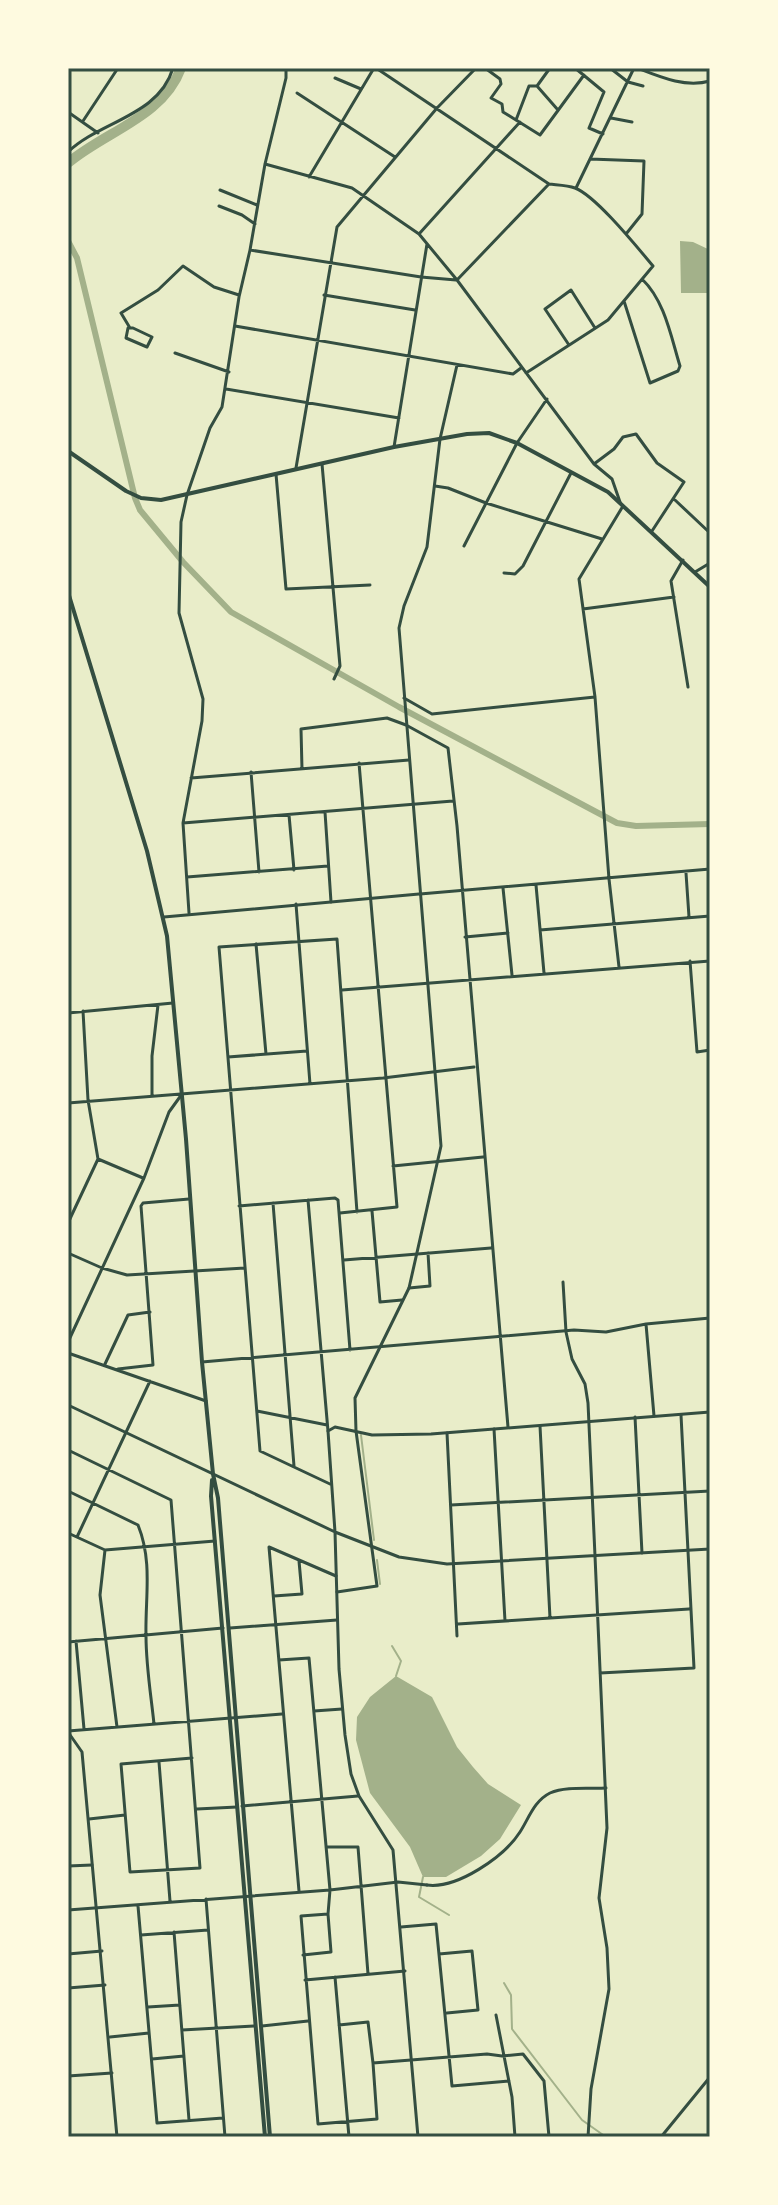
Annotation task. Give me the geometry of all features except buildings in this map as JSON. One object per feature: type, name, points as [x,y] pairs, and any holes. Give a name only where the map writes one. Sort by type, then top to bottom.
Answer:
[{"type":"main road","points":[[68,451],[126,491],[141,498],[161,500],[394,447],[489,433],[517,443],[596,485],[652,531],[710,587]]},
{"type":"main road","points":[[68,592],[164,917],[191,1199],[202,1362],[218,1498],[268,2137]]},
{"type":"main road","points":[[213,1474],[211,1496],[226,1628]]},
{"type":"street","points":[[83,121],[118,68]]},
{"type":"street","points":[[68,152],[152,100],[170,78],[173,68]]},
{"type":"street","points":[[189,913],[183,823],[202,721],[203,699],[179,613],[179,541],[187,495],[210,428],[222,407],[239,295],[286,68]]},
{"type":"street","points":[[309,177],[375,68],[549,184],[576,188],[597,204],[653,266],[608,320],[526,373]]},
{"type":"street","points":[[295,470],[337,227],[437,108],[476,68]]},
{"type":"street","points":[[485,68],[500,79],[501,84],[491,98],[502,104],[503,112],[540,135],[584,75]]},
{"type":"street","points":[[537,86],[550,68]]},
{"type":"street","points":[[575,68],[604,92],[589,128],[603,134]]},
{"type":"street","points":[[610,68],[628,82],[643,86]]},
{"type":"street","points":[[576,188],[636,68],[668,80],[710,81]]},
{"type":"street","points":[[335,78],[361,89]]},
{"type":"street","points":[[419,234],[518,121],[529,86],[537,86],[558,110]]},
{"type":"street","points":[[297,93],[395,157]]},
{"type":"street","points":[[68,112],[98,133]]},
{"type":"street","points":[[611,118],[632,122]]},
{"type":"street","points":[[590,159],[644,161],[642,214],[626,234]]},
{"type":"street","points":[[265,164],[352,188],[419,234],[594,464],[612,479],[622,505],[579,579],[595,697],[619,967]]},
{"type":"street","points":[[457,280],[549,184]]},
{"type":"street","points":[[220,190],[258,205]]},
{"type":"street","points":[[219,206],[255,224]]},
{"type":"street","points":[[394,447],[427,244]]},
{"type":"street","points":[[250,250],[457,280]]},
{"type":"street","points":[[130,328],[126,338],[147,347],[152,337],[130,328],[121,313],[158,290],[183,266],[220,290],[239,295]]},
{"type":"street","points":[[624,301],[650,383],[678,371],[680,366],[662,311],[642,279]]},
{"type":"street","points":[[569,345],[545,309],[571,290],[595,329]]},
{"type":"street","points":[[324,295],[416,310]]},
{"type":"street","points":[[235,326],[513,374],[521,368]]},
{"type":"street","points":[[175,353],[229,372]]},
{"type":"street","points":[[337,1592],[377,1588],[356,1431],[355,1398],[409,1288],[441,1146],[399,628],[404,606],[427,547],[440,439],[457,365]]},
{"type":"street","points":[[226,389],[399,418]]},
{"type":"street","points":[[464,546],[517,443],[547,399]]},
{"type":"street","points":[[594,464],[614,449],[623,437],[636,434],[657,463],[684,482],[652,531]]},
{"type":"street","points":[[322,464],[340,666],[334,679]]},
{"type":"street","points":[[504,573],[519,572],[571,472]]},
{"type":"street","points":[[276,474],[286,589],[370,585]]},
{"type":"street","points":[[435,486],[602,539]]},
{"type":"street","points":[[674,499],[710,533]]},
{"type":"street","points":[[683,560],[671,581],[688,687]]},
{"type":"street","points":[[695,572],[710,563]]},
{"type":"street","points":[[583,609],[674,597]]},
{"type":"street","points":[[404,700],[432,714],[595,697]]},
{"type":"street","points":[[302,769],[301,729],[387,718],[448,748],[508,1427]]},
{"type":"street","points":[[191,778],[409,760]]},
{"type":"street","points":[[340,1213],[397,1207],[359,763]]},
{"type":"street","points":[[251,772],[259,872]]},
{"type":"street","points":[[183,823],[453,801]]},
{"type":"street","points":[[325,812],[331,902]]},
{"type":"street","points":[[289,815],[294,870]]},
{"type":"street","points":[[187,877],[328,866]]},
{"type":"street","points":[[164,917],[710,869],[710,876]]},
{"type":"street","points":[[686,872],[689,917]]},
{"type":"street","points":[[536,885],[544,973]]},
{"type":"street","points":[[503,888],[512,977]]},
{"type":"street","points":[[296,904],[310,1084]]},
{"type":"street","points":[[540,930],[710,916]]},
{"type":"street","points":[[465,937],[508,933]]},
{"type":"street","points":[[330,1484],[260,1451],[219,947],[337,939],[357,1212]]},
{"type":"street","points":[[256,944],[266,1054]]},
{"type":"street","points":[[690,961],[697,1052],[710,1050]]},
{"type":"street","points":[[342,990],[710,961]]},
{"type":"street","points":[[68,1013],[173,1003]]},
{"type":"street","points":[[152,1096],[152,1056],[158,1005]]},
{"type":"street","points":[[68,1223],[98,1159],[88,1100],[83,1011]]},
{"type":"street","points":[[228,1057],[307,1051]]},
{"type":"street","points":[[68,1103],[349,1081],[476,1067]]},
{"type":"street","points":[[68,1342],[144,1178],[169,1112],[182,1094]]},
{"type":"street","points":[[393,1166],[483,1157]]},
{"type":"street","points":[[98,1159],[144,1178]]},
{"type":"street","points":[[118,1369],[153,1365],[141,1206],[143,1203],[191,1199]]},
{"type":"street","points":[[308,1200],[328,1428],[343,1709],[351,1774],[359,1796],[381,1826],[393,1850],[418,2137]]},
{"type":"street","points":[[239,1206],[338,1200],[350,1350]]},
{"type":"street","points":[[273,1203],[294,1466]]},
{"type":"street","points":[[372,1211],[380,1302],[402,1300]]},
{"type":"street","points":[[344,1260],[491,1248]]},
{"type":"street","points":[[68,1253],[127,1275],[245,1268]]},
{"type":"street","points":[[409,1288],[430,1286],[428,1253]]},
{"type":"street","points":[[563,1282],[566,1332],[572,1359],[585,1384],[606,1788],[607,1828],[599,1898],[607,1948],[609,1989],[591,2089],[588,2137]]},
{"type":"street","points":[[105,1364],[128,1315],[150,1312]]},
{"type":"street","points":[[202,1362],[498,1337],[606,1332],[646,1324],[710,1318]]},
{"type":"street","points":[[646,1324],[654,1416]]},
{"type":"street","points":[[68,1353],[206,1401]]},
{"type":"street","points":[[77,1537],[150,1381]]},
{"type":"street","points":[[68,1405],[335,1532],[411,1559],[454,1564],[710,1549]]},
{"type":"street","points":[[257,1411],[328,1428],[394,1435],[710,1412]]},
{"type":"street","points":[[600,1673],[694,1668],[681,1414]]},
{"type":"street","points":[[635,1417],[642,1553]]},
{"type":"street","points":[[540,1425],[550,1618]]},
{"type":"street","points":[[494,1428],[505,1621]]},
{"type":"street","points":[[447,1433],[457,1636]]},
{"type":"street","points":[[68,1450],[169,1498],[175,1543],[197,1809],[200,1868],[130,1872],[121,1764],[192,1758]]},
{"type":"street","points":[[68,1491],[138,1525],[147,1546],[149,1594],[145,1635],[154,1724]]},
{"type":"street","points":[[451,1505],[710,1491]]},
{"type":"street","points":[[68,1533],[105,1550],[215,1541]]},
{"type":"street","points":[[299,1891],[269,1547],[336,1576]]},
{"type":"street","points":[[105,1550],[100,1595],[117,1727]]},
{"type":"street","points":[[274,1596],[302,1594],[299,1560]]},
{"type":"street","points":[[458,1624],[691,1609]]},
{"type":"street","points":[[68,1642],[337,1620]]},
{"type":"street","points":[[76,1641],[84,1729]]},
{"type":"street","points":[[279,1660],[309,1658],[330,1890],[331,1952],[303,1955]]},
{"type":"street","points":[[314,1711],[343,1709]]},
{"type":"street","points":[[117,2137],[82,1752],[68,1732],[282,1714]]},
{"type":"street","points":[[159,1762],[170,1901]]},
{"type":"street","points":[[68,1910],[398,1882],[439,1886],[496,1858],[520,1832],[537,1804],[549,1794],[566,1789],[606,1788]]},
{"type":"street","points":[[197,1809],[359,1796]]},
{"type":"street","points":[[89,1819],[125,1815]]},
{"type":"street","points":[[326,1847],[358,1847],[368,1974]]},
{"type":"street","points":[[68,1866],[93,1865]]},
{"type":"street","points":[[206,1899],[225,2137]]},
{"type":"street","points":[[138,1905],[157,2123],[223,2118]]},
{"type":"street","points":[[328,1914],[301,1916],[318,2124],[377,2119],[368,2022],[339,2025]]},
{"type":"street","points":[[401,1927],[436,1924],[452,2086],[509,2081]]},
{"type":"street","points":[[141,1935],[208,1930]]},
{"type":"street","points":[[174,1932],[189,2121]]},
{"type":"street","points":[[68,1954],[102,1951]]},
{"type":"street","points":[[439,1954],[472,1951],[478,2010],[445,2013]]},
{"type":"street","points":[[305,1980],[405,1971]]},
{"type":"street","points":[[335,1977],[349,2137]]},
{"type":"street","points":[[68,1988],[105,1985]]},
{"type":"street","points":[[148,2007],[180,2005]]},
{"type":"street","points":[[496,2015],[509,2081],[515,2137]]},
{"type":"street","points":[[182,2030],[308,2021]]},
{"type":"street","points":[[68,2028],[68,2039]]},
{"type":"street","points":[[110,2037],[149,2033]]},
{"type":"street","points":[[373,2063],[523,2054],[544,2081],[549,2137]]},
{"type":"street","points":[[152,2059],[184,2056]]},
{"type":"street","points":[[68,2076],[112,2073]]},
{"type":"street","points":[[662,2137],[710,2077]]},
{"type":"shaded area","points":[[680,241],[693,242],[710,250],[710,293],[681,293]]},
{"type":"shaded area","points":[[396,1676],[432,1697],[457,1747],[473,1767],[488,1784],[521,1805],[500,1839],[481,1856],[446,1877],[423,1877],[410,1847],[370,1793],[356,1740],[357,1717],[370,1697]]},
{"type":"waterway","points":[[68,163],[147,111],[173,85],[181,68]]},
{"type":"waterway","points":[[68,241],[77,258],[140,510],[183,562],[231,612],[399,707],[617,823],[636,826],[710,824]]},
{"type":"waterway","points":[[361,1435],[374,1540]]},
{"type":"waterway","points":[[377,1560],[380,1584]]},
{"type":"waterway","points":[[392,1646],[401,1661],[396,1676]]},
{"type":"waterway","points":[[423,1877],[419,1897],[449,1915]]},
{"type":"waterway","points":[[504,1983],[511,1995],[512,2029],[582,2120],[606,2137]]}]
